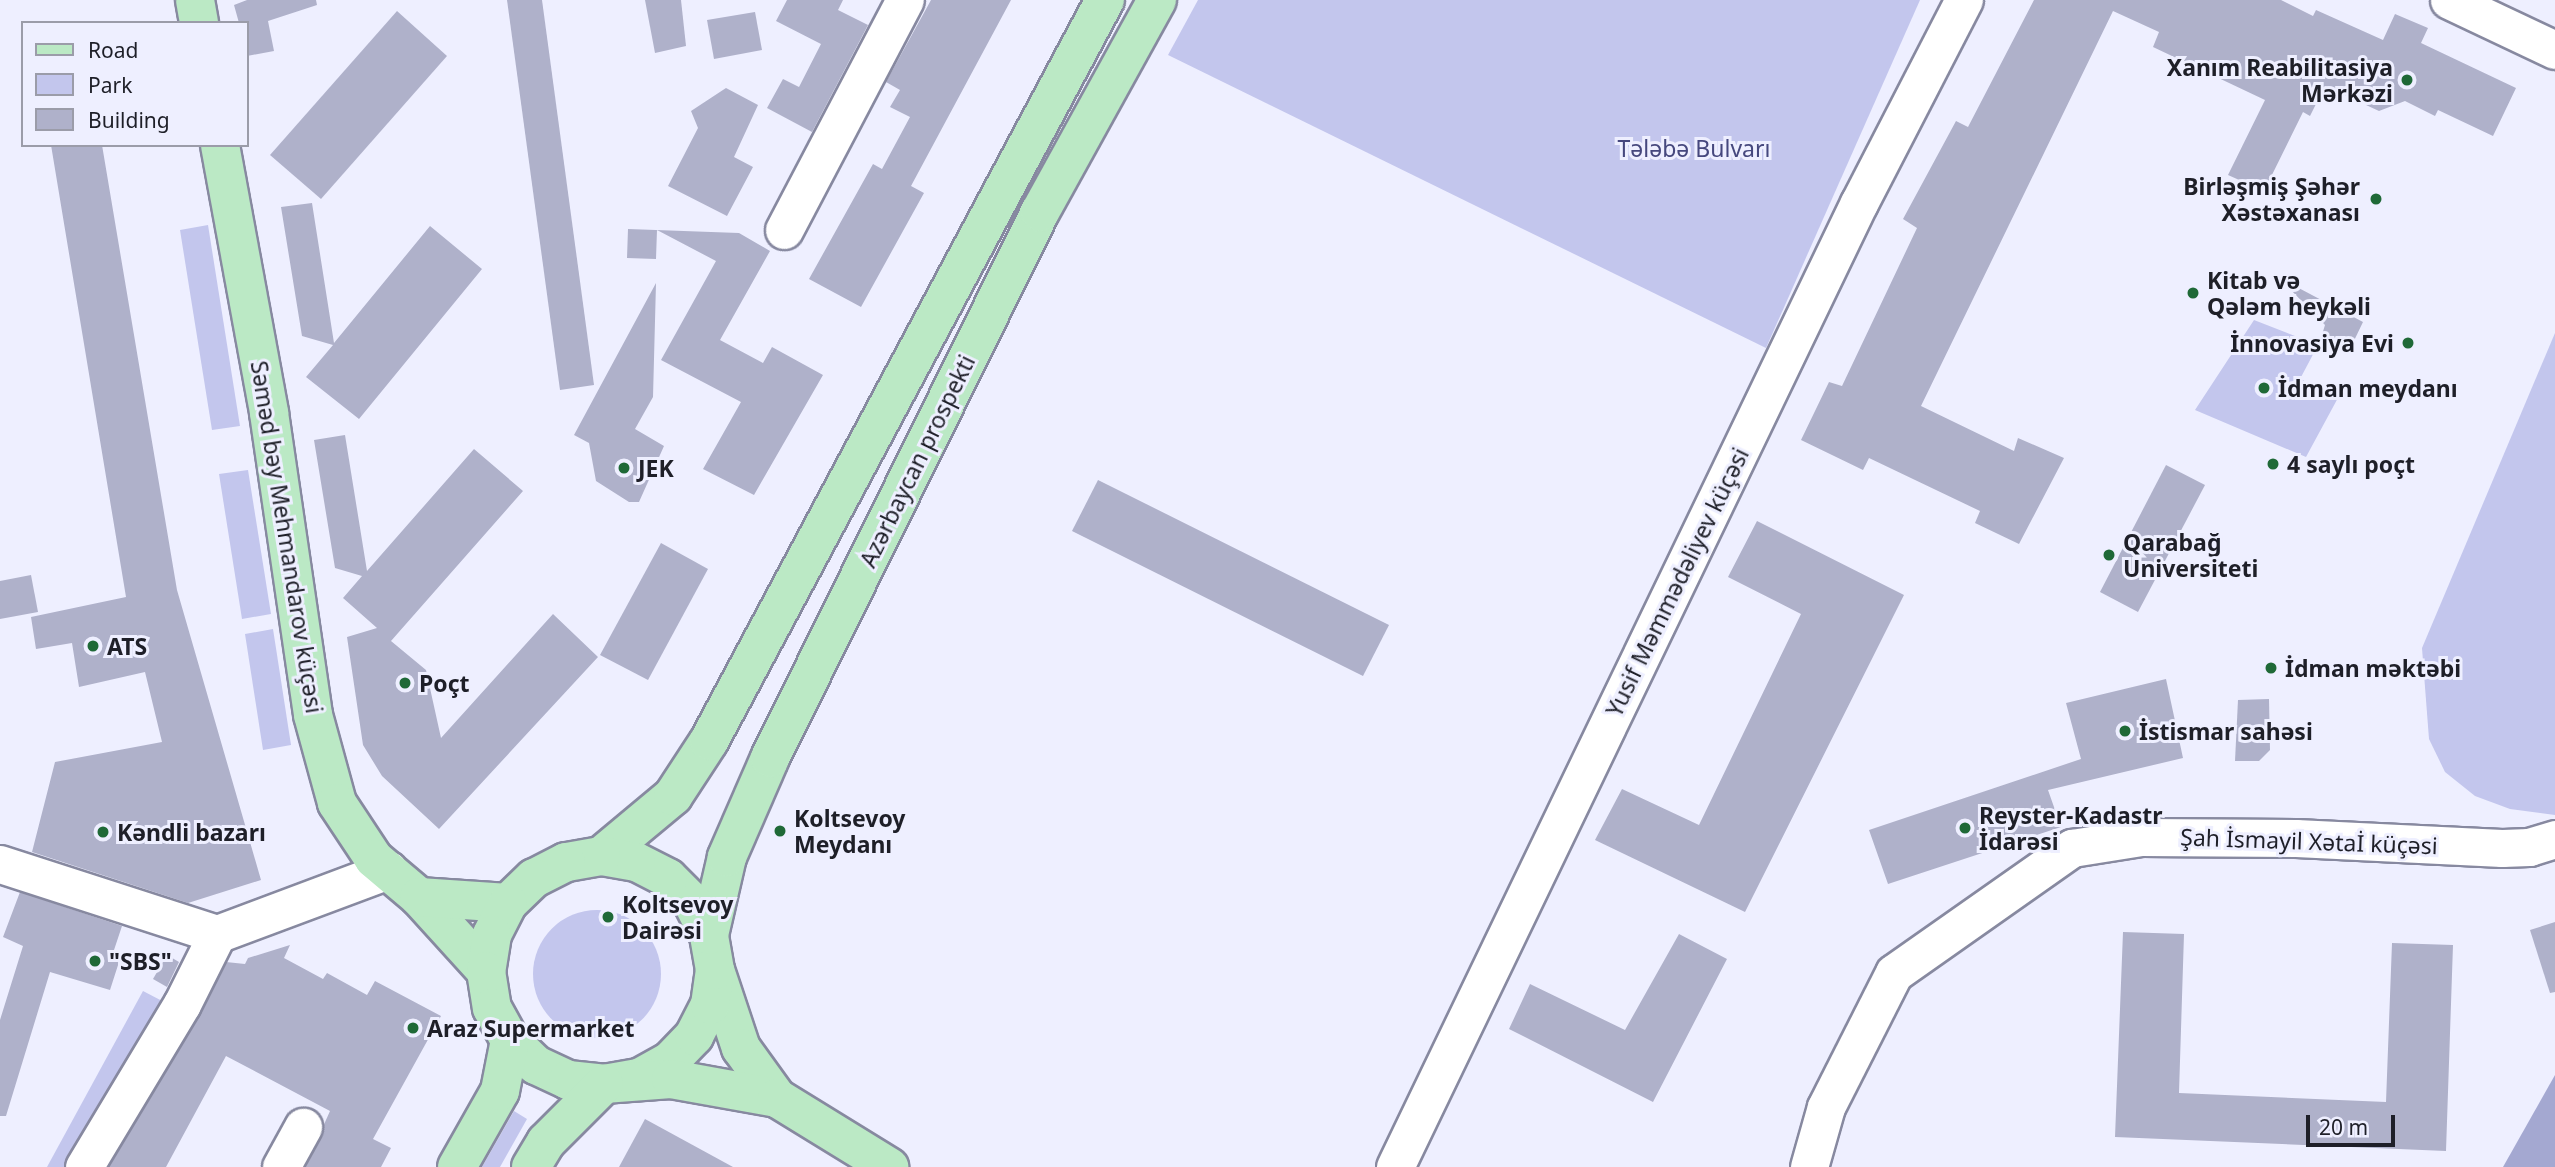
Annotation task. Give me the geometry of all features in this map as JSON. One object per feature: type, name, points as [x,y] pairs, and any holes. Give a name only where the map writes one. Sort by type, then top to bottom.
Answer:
[{"type":"main road","points":[[195,0],[199,21]]},
{"type":"main road","name":"Azərbaycan prospekti","points":[[712,952],[727,857],[770,758],[1040,212],[1072,159],[1157,0]]},
{"type":"main road","points":[[601,856],[673,796],[709,741],[1102,1]]},
{"type":"main road","points":[[1029,136],[1072,159]]},
{"type":"main road","name":"Səməd bəy Mehmandarov küçəsi","points":[[220,147],[269,413],[313,715],[337,803],[363,847],[419,897],[486,971]]},
{"type":"main road","points":[[777,1098],[741,1048],[712,952],[693,903],[668,878],[636,862],[601,856],[555,867],[534,878],[509,903],[492,935],[486,971],[492,1008],[510,1040],[536,1065],[568,1080],[604,1084],[671,1079],[777,1098],[888,1167]]},
{"type":"main road","points":[[419,897],[509,903]]},
{"type":"main road","points":[[531,1167],[546,1142],[604,1084],[639,1078],[670,1061],[694,1036],[710,1005],[712,952]]},
{"type":"main road","points":[[457,1167],[500,1091],[510,1040]]},
{"type":"street","points":[[784,230],[905,0]]},
{"type":"street","name":"Yusif Məmmədəliyev küçəsi","points":[[1395,1167],[1859,203],[1964,0]]},
{"type":"street","points":[[2449,0],[2555,50]]},
{"type":"street","name":"Şah İsmayil Xətaİ küçəsi","points":[[1809,1167],[1826,1107],[1894,973],[2073,848],[2141,837],[2296,838],[2502,848],[2529,847],[2555,839]]},
{"type":"street","points":[[0,864],[217,934],[388,870]]},
{"type":"street","points":[[84,1167],[182,1004],[217,934]]},
{"type":"street","points":[[281,1167],[303,1127]]},
{"type":"green space","name":"Tələbə Bulvarı","points":[[1198,0],[1920,0],[1766,348],[1168,55]]},
{"type":"green space","points":[[208,225],[240,426],[212,430],[180,230]]},
{"type":"green space","name":"İdman meydanı","points":[[2254,320],[2318,345],[2300,379],[2339,396],[2306,457],[2195,410]]},
{"type":"green space","points":[[2555,333],[2555,815],[2510,809],[2475,796],[2445,772],[2429,739],[2422,648]]},
{"type":"green space","points":[[248,470],[271,614],[242,619],[219,474]]},
{"type":"green space","points":[[273,629],[291,745],[263,750],[245,634]]},
{"type":"green space","points":[[597,910],[622,914],[643,928],[657,949],[661,974],[657,999],[643,1020],[622,1034],[597,1038],[572,1034],[551,1020],[537,999],[533,974],[537,949],[551,928],[572,914]]},
{"type":"green space","points":[[143,991],[166,1003],[76,1167],[47,1167]]},
{"type":"green space","points":[[514,1111],[527,1119],[500,1167],[482,1167]]},
{"type":"shaded area","points":[[2555,1075],[2555,1167],[2503,1167]]},
{"type":"building","points":[[247,0],[316,0],[317,5],[268,21],[274,51],[248,56],[248,21],[238,21],[234,5]]},
{"type":"building","points":[[507,0],[542,0],[594,385],[560,390]]},
{"type":"building","points":[[645,0],[681,0],[686,46],[655,53]]},
{"type":"building","points":[[787,0],[843,0],[838,10],[868,25],[812,132],[767,108],[783,79],[799,87],[821,44],[776,21]]},
{"type":"building","points":[[931,0],[1011,0],[911,186],[924,193],[861,307],[809,279],[873,164],[882,169],[910,117],[890,107],[900,90],[886,82]]},
{"type":"building","points":[[2034,0],[2281,0],[2313,16],[2316,10],[2383,40],[2395,14],[2428,28],[2421,43],[2516,88],[2493,136],[2438,110],[2435,116],[2405,101],[2379,111],[2325,86],[2310,116],[2303,112],[2264,191],[2228,175],[2265,100],[2153,47],[2159,32],[2113,11],[1921,406],[2014,451],[2018,438],[2064,458],[2019,544],[1975,523],[1980,511],[1869,458],[1863,470],[1801,440],[1829,382],[1842,386],[1917,228],[1903,219],[1956,121],[1968,127]]},
{"type":"building","points":[[397,11],[447,56],[321,199],[270,155]]},
{"type":"building","points":[[755,12],[762,50],[714,59],[707,20]]},
{"type":"building","points":[[726,88],[758,105],[734,157],[753,167],[727,216],[668,186],[698,128],[691,111]]},
{"type":"building","points":[[51,147],[102,147],[177,590],[261,880],[188,903],[32,852],[55,762],[162,742],[145,672],[79,687],[72,643],[36,649],[31,617],[126,597]]},
{"type":"building","points":[[312,203],[334,343],[430,226],[482,269],[359,419],[306,377],[333,345],[302,336],[281,207]]},
{"type":"building","points":[[628,229],[657,230],[656,259],[627,258]]},
{"type":"building","points":[[657,230],[739,233],[770,251],[720,340],[763,363],[772,347],[823,375],[754,495],[703,469],[741,402],[661,360],[716,261]]},
{"type":"building","points":[[656,283],[653,397],[635,429],[664,446],[639,502],[629,502],[596,481],[589,443],[574,435]]},
{"type":"building","points":[[2293,285],[2363,322],[2350,349],[2321,338],[2325,325],[2290,289]]},
{"type":"building","points":[[345,435],[367,571],[474,449],[523,491],[391,641],[426,670],[441,738],[553,614],[598,657],[439,829],[382,776],[363,745],[347,637],[377,628],[343,598],[362,576],[335,568],[314,440]]},
{"type":"building","points":[[2166,465],[2205,485],[2138,612],[2100,592]]},
{"type":"building","points":[[1098,480],[1389,625],[1363,676],[1072,531]]},
{"type":"building","points":[[1757,521],[1904,595],[1745,912],[1595,840],[1622,789],[1699,825],[1801,614],[1728,577]]},
{"type":"building","points":[[661,543],[708,569],[648,680],[600,655]]},
{"type":"building","points":[[31,575],[38,612],[0,619],[0,581]]},
{"type":"building","points":[[2166,679],[2183,758],[2048,790],[2061,827],[1888,884],[1869,830],[2081,759],[2066,703]]},
{"type":"building","points":[[2269,699],[2270,750],[2259,761],[2235,761],[2238,700]]},
{"type":"building","points":[[20,892],[122,926],[111,959],[119,962],[110,990],[50,972],[6,1116],[0,1116],[0,1020],[23,946],[3,937]]},
{"type":"building","points":[[2555,922],[2555,992],[2550,993],[2530,930]]},
{"type":"building","points":[[2123,932],[2184,934],[2179,1093],[2386,1102],[2392,943],[2453,945],[2446,1151],[2115,1137]]},
{"type":"building","points":[[1679,934],[1727,959],[1653,1102],[1509,1029],[1530,984],[1625,1030]]},
{"type":"building","points":[[290,945],[284,958],[323,979],[327,973],[367,995],[375,981],[441,1016],[373,1139],[391,1148],[381,1167],[305,1167],[330,1111],[226,1056],[166,1167],[108,1167],[226,962],[245,964],[248,958]]},
{"type":"building","points":[[167,955],[179,962],[167,987],[153,979]]},
{"type":"building","points":[[645,1119],[733,1167],[619,1167]]},
{"type":"place","name":"Xanım Reabilitasiya Mərkəzi","points":[[2407,80]]},
{"type":"place","name":"Birləşmiş Şəhər Xəstəxanası","points":[[2376,199]]},
{"type":"place","name":"Kitab və Qələm heykəli","points":[[2193,293]]},
{"type":"place","name":"İnnovasiya Evi","points":[[2408,343]]},
{"type":"place","name":"İdman meydanı","points":[[2264,388]]},
{"type":"place","name":"4 saylı poçt","points":[[2273,464]]},
{"type":"place","name":"JEK","points":[[624,468]]},
{"type":"place","name":"Qarabağ Universiteti","points":[[2109,555]]},
{"type":"place","name":"ATS","points":[[93,646]]},
{"type":"place","name":"İdman məktəbi","points":[[2271,668]]},
{"type":"place","name":"Poçt","points":[[405,683]]},
{"type":"place","name":"İstismar sahəsi","points":[[2125,731]]},
{"type":"place","name":"Reyster-Kadastr İdarəsi","points":[[1965,828]]},
{"type":"place","name":"Koltsevoy Meydanı","points":[[780,831]]},
{"type":"place","name":"Kəndli bazarı","points":[[103,832]]},
{"type":"place","name":"Koltsevoy Dairəsi","points":[[608,917]]},
{"type":"place","name":"\"SBS\"","points":[[95,961]]},
{"type":"place","name":"Araz Supermarket","points":[[413,1028]]}]
